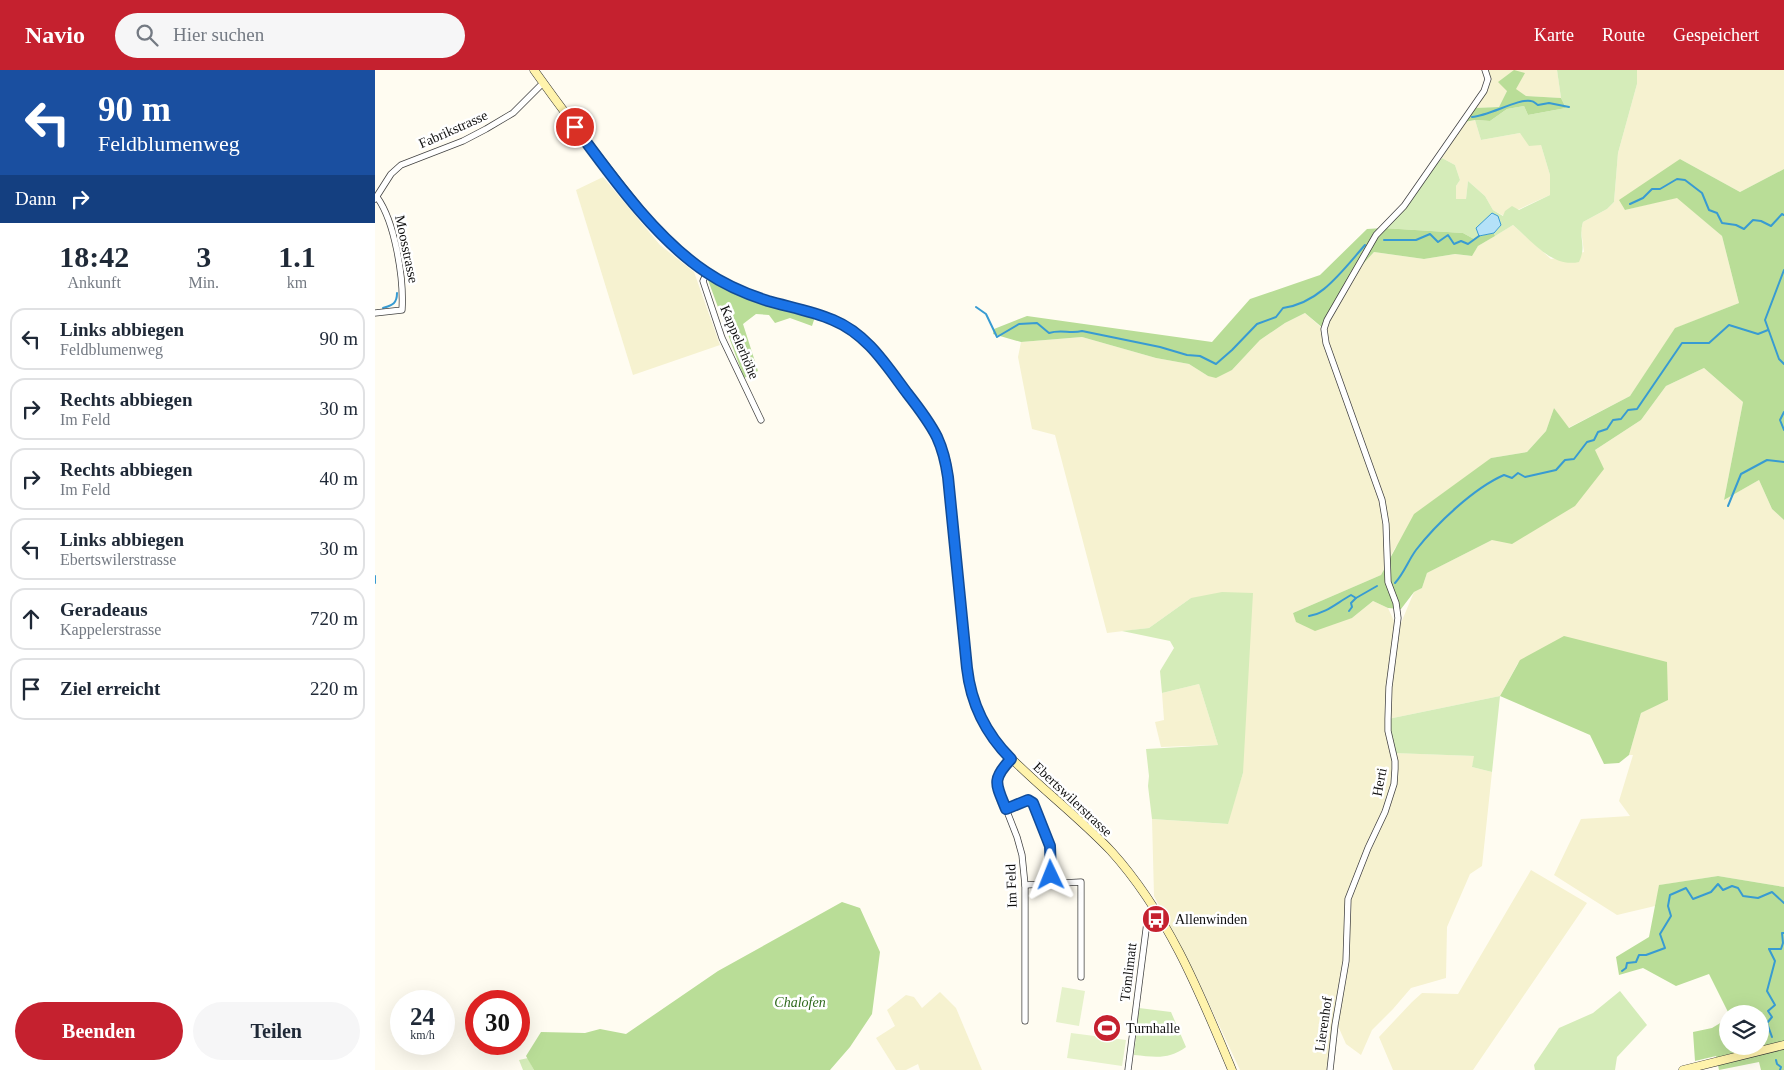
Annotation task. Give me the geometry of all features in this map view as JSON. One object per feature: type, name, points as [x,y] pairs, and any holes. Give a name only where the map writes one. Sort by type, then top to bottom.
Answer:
[{"type":"street","name":"Ebertswilerstrasse","points":[[534,70],[586,142],[650,223],[671,244],[707,272],[750,294],[823,316],[856,333],[877,353],[931,426],[943,452],[948,477],[967,668],[976,710],[990,735],[1011,759],[1101,842],[1131,876],[1155,909],[1190,973],[1231,1070]]},
{"type":"street","name":"Herti","points":[[1342,982],[1346,960],[1349,899],[1368,848],[1385,812],[1395,776],[1395,761],[1387,719],[1398,618],[1396,603],[1388,582],[1386,524],[1382,500],[1326,343],[1324,329],[1327,320],[1377,235],[1404,206],[1484,91],[1489,79],[1485,70]]},
{"type":"street","name":"Fabrikstrasse","points":[[376,198],[391,174],[401,165],[463,141],[486,129],[513,113],[543,83]]},
{"type":"street","name":"Moosstrasse","points":[[375,313],[402,310],[403,293],[402,272],[385,208],[376,198]]},
{"type":"street","name":"Kappelerhöhe","points":[[707,272],[703,281],[722,338],[761,420]]},
{"type":"street","name":"Im Feld","points":[[1011,759],[1000,771],[997,779],[999,790],[1022,855],[1025,885],[1025,1021]]},
{"type":"street","points":[[1006,809],[1028,800],[1033,803],[1050,846],[1051,875]]},
{"type":"street","points":[[1025,885],[1081,882],[1081,977]]},
{"type":"street","name":"Tömlimatt","points":[[1128,1070],[1147,922],[1155,909]]},
{"type":"street","name":"Lierenhof","points":[[1330,1070],[1342,982]]},
{"type":"street","points":[[1683,1070],[1784,1045]]},
{"type":"shaded area","points":[[1485,70],[1557,70],[1561,98],[1526,96],[1515,89],[1507,91],[1499,107],[1474,108],[1488,79]]},
{"type":"shaded area","points":[[1637,70],[1784,70],[1784,169],[1740,192],[1680,159],[1625,210],[1677,197],[1722,236],[1739,303],[1676,328],[1630,396],[1568,428],[1554,408],[1546,431],[1527,452],[1491,458],[1395,548],[1381,575],[1293,613],[1352,618],[1373,601],[1388,608],[1398,630],[1414,592],[1422,588],[1427,573],[1492,540],[1595,450],[1641,420],[1666,386],[1704,368],[1743,402],[1724,500],[1759,480],[1772,509],[1784,520],[1784,887],[1718,876],[1660,885],[1655,906],[1617,915],[1554,875],[1581,819],[1630,816],[1619,801],[1633,755],[1629,755],[1641,713],[1668,699],[1518,663],[1500,696],[1388,719],[1394,753],[1475,756],[1472,767],[1492,772],[1482,866],[1470,874],[1447,927],[1446,978],[1411,988],[1372,1030],[1361,1055],[1346,1044],[1338,1026],[1329,1070],[1240,1070],[1195,974],[1154,896],[1152,819],[1227,824],[1243,773],[1191,598],[1149,628],[1107,633],[1055,435],[1032,429],[1018,357],[1021,342],[1082,337],[1156,358],[1189,364],[1208,376],[1232,370],[1260,340],[1285,323],[1305,313],[1323,329],[1352,276],[1374,252],[1424,259],[1455,254],[1471,256],[1478,246],[1513,225],[1551,259],[1584,252],[1581,230],[1583,222],[1607,209],[1614,202],[1618,153],[1637,84]]},
{"type":"shaded area","points":[[1475,120],[1481,140],[1520,133],[1541,145],[1550,175],[1550,195],[1504,216],[1493,210],[1485,196],[1468,181],[1466,199],[1456,199],[1456,186],[1460,180],[1455,165],[1442,158],[1464,122]]},
{"type":"shaded area","points":[[603,177],[660,245],[694,272],[720,345],[633,375],[576,190]]},
{"type":"shaded area","points":[[1199,684],[1218,745],[1161,747],[1155,722],[1164,720],[1162,693]]},
{"type":"shaded area","points":[[1531,870],[1587,903],[1473,1070],[1393,1070],[1379,1037],[1422,993],[1458,994]]},
{"type":"shaded area","points":[[940,992],[956,1008],[982,1070],[920,1070],[918,1064],[906,1070],[896,1070],[876,1038],[895,1026],[887,1010],[906,995],[914,997],[922,1008]]},
{"type":"green space","points":[[1514,70],[1525,73],[1516,89],[1526,96],[1561,98],[1566,108],[1528,115],[1524,106],[1507,109],[1490,121],[1475,120],[1464,122],[1474,108],[1499,107],[1507,91],[1498,82]]},
{"type":"green space","points":[[1557,70],[1637,70],[1637,84],[1618,153],[1614,202],[1607,209],[1583,222],[1581,233],[1582,251],[1579,262],[1569,263],[1551,257],[1513,225],[1495,236],[1494,233],[1501,225],[1477,227],[1479,236],[1474,239],[1463,233],[1383,228],[1442,158],[1455,165],[1460,180],[1456,186],[1456,199],[1466,199],[1468,181],[1485,196],[1493,210],[1503,216],[1505,211],[1512,206],[1519,210],[1550,195],[1550,175],[1541,145],[1529,146],[1520,133],[1481,140],[1475,120],[1490,121],[1507,109],[1524,106],[1528,115],[1566,108],[1561,98]]},
{"type":"green space","points":[[1680,159],[1740,192],[1784,169],[1784,520],[1772,509],[1759,480],[1724,500],[1743,402],[1704,368],[1666,386],[1641,420],[1595,450],[1604,469],[1575,506],[1512,544],[1492,540],[1427,573],[1422,588],[1414,592],[1401,609],[1388,608],[1373,601],[1352,618],[1315,631],[1296,622],[1293,613],[1381,575],[1414,514],[1491,458],[1527,452],[1546,431],[1554,408],[1569,428],[1630,396],[1675,328],[1739,303],[1722,236],[1677,198],[1625,210],[1619,200]]},
{"type":"green space","points":[[1383,228],[1463,233],[1474,239],[1494,233],[1495,236],[1478,246],[1472,256],[1455,254],[1424,259],[1374,252],[1352,276],[1324,329],[1305,313],[1285,323],[1260,340],[1232,370],[1216,378],[1208,376],[1189,364],[1156,358],[1082,337],[1021,342],[993,334],[994,329],[1027,316],[1212,342],[1250,299],[1320,275],[1367,229]]},
{"type":"green space","points":[[708,280],[730,291],[815,317],[812,326],[790,318],[775,323],[769,315],[756,314],[743,324],[758,371],[744,378]]},
{"type":"green space","points":[[1222,592],[1253,593],[1243,773],[1228,824],[1152,819],[1146,749],[1218,745],[1199,684],[1162,693],[1160,671],[1174,648],[1170,641],[1122,631],[1149,628],[1191,598]]},
{"type":"green space","points":[[1564,636],[1667,662],[1668,700],[1641,713],[1629,755],[1619,763],[1604,764],[1590,735],[1500,696],[1520,660]]},
{"type":"green space","points":[[1500,696],[1492,772],[1472,767],[1474,756],[1393,753],[1388,719]]},
{"type":"green space","points":[[1718,876],[1784,887],[1784,1070],[1761,1070],[1759,1062],[1719,1070],[1716,1056],[1695,1061],[1693,1032],[1712,1028],[1719,1024],[1719,1055],[1769,1055],[1769,1005],[1724,1005],[1709,974],[1676,986],[1643,968],[1619,975],[1616,957],[1649,937],[1659,885]]},
{"type":"green space","name":"Chalofen","points":[[842,902],[860,908],[880,952],[872,1014],[850,1047],[830,1070],[534,1070],[526,1056],[530,1055],[530,1050],[541,1032],[585,1033],[600,1029],[626,1034],[718,971]]},
{"type":"green space","points":[[1062,987],[1085,991],[1079,1026],[1056,1022]]},
{"type":"green space","points":[[1620,991],[1647,1025],[1617,1057],[1615,1070],[1535,1070],[1534,1065],[1559,1028],[1593,1013]]},
{"type":"green space","points":[[1139,1008],[1171,1012],[1186,1047],[1167,1056],[1134,1055]]},
{"type":"green space","points":[[1071,1033],[1126,1040],[1122,1066],[1067,1058]]},
{"type":"green space","points":[[528,1058],[534,1070],[523,1070],[519,1060]]},
{"type":"water","points":[[1492,213],[1498,216],[1501,225],[1494,233],[1479,236],[1476,228]]},
{"type":"waterway","points":[[1472,117],[1526,101],[1532,101],[1538,105],[1549,103],[1569,107]]},
{"type":"waterway","points":[[1630,204],[1643,198],[1652,189],[1660,189],[1677,179],[1685,180],[1702,193],[1709,210],[1717,213],[1722,223],[1736,225],[1744,229],[1753,220],[1761,221],[1771,226],[1782,214],[1784,215]]},
{"type":"waterway","points":[[1384,240],[1416,240],[1430,234],[1438,242],[1448,235],[1454,244],[1461,241],[1468,244],[1479,236]]},
{"type":"waterway","points":[[976,307],[986,314],[997,337],[1019,324],[1037,323],[1049,333],[1082,331],[1160,347],[1187,355],[1200,356],[1216,364],[1257,324],[1276,317],[1283,308],[1296,305],[1319,293],[1339,275],[1365,245]]},
{"type":"waterway","points":[[1784,270],[1765,320],[1779,359],[1784,364]]},
{"type":"waterway","points":[[383,308],[393,304],[397,293]]},
{"type":"waterway","points":[[1395,583],[1416,550],[1434,529],[1480,489],[1504,475],[1512,478],[1518,473],[1525,477],[1556,470],[1565,460],[1574,459],[1587,442],[1594,440],[1598,432],[1607,429],[1613,420],[1621,419],[1628,410],[1637,409],[1682,343],[1709,343],[1729,325],[1758,334],[1768,330]]},
{"type":"waterway","points":[[1784,412],[1780,420],[1784,430]]},
{"type":"waterway","points":[[1728,506],[1741,474],[1767,460],[1784,462]]},
{"type":"waterway","points":[[375,576],[375,583]]},
{"type":"waterway","points":[[1309,616],[1326,610],[1351,595],[1356,598],[1377,586]]},
{"type":"waterway","points":[[1349,611],[1352,607],[1351,603],[1356,598]]},
{"type":"waterway","points":[[1622,971],[1626,968],[1627,963],[1636,962],[1639,955],[1646,955],[1665,948],[1660,934],[1671,916],[1668,906],[1670,895],[1686,888],[1693,899],[1711,892],[1718,884],[1723,890],[1732,886],[1738,888],[1743,896],[1758,898],[1772,892],[1784,903]]},
{"type":"waterway","points":[[1772,1037],[1767,1023],[1772,1017],[1768,1011],[1775,1005],[1767,991],[1775,961],[1769,949],[1781,949],[1783,943],[1782,933],[1784,933]]},
{"type":"waterway","points":[[1776,1060],[1777,1064],[1781,1067],[1780,1070]]},
{"type":"place","name":"Allenwinden","points":[[1156,919]]},
{"type":"place","name":"Turnhalle","points":[[1107,1028]]},
{"type":"route","points":[[575,127],[650,223],[681,253],[707,272],[737,289],[765,300],[834,320],[856,333],[877,353],[931,426],[937,436],[946,461],[968,682],[976,710],[983,723],[1000,748],[1011,759],[1000,771],[997,779],[1006,809],[1028,800],[1033,803],[1050,846],[1051,875]]}]
